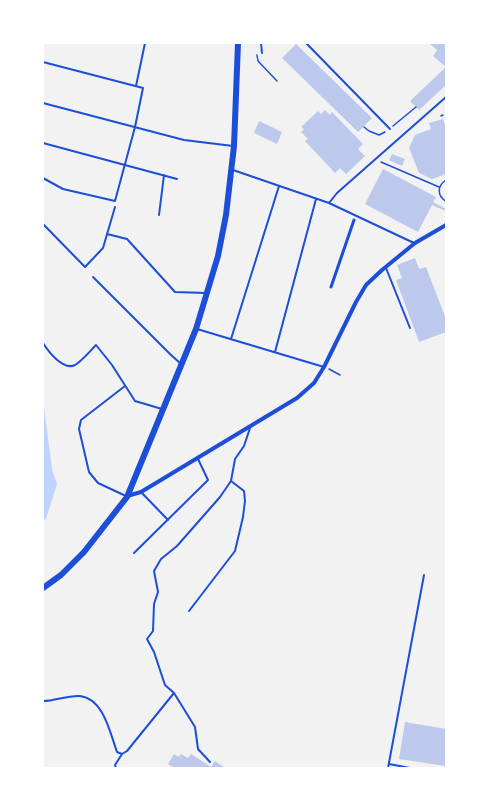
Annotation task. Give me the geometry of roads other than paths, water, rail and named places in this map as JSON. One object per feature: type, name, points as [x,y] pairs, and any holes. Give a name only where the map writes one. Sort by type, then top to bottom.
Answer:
[{"type":"main road","points":[[43,588],[61,575],[84,552],[127,496],[196,328],[218,256],[226,215],[234,146],[238,43]]},
{"type":"street","points":[[331,287],[354,220]]},
{"type":"street","points":[[127,496],[142,492],[298,398],[314,383],[324,367],[356,302],[366,286],[385,267],[415,243],[446,225]]},
{"type":"lane","points":[[136,86],[145,43]]},
{"type":"lane","points":[[261,43],[262,53]]},
{"type":"lane","points":[[306,43],[390,129]]},
{"type":"lane","points":[[43,62],[143,88],[115,201],[63,189],[43,178]]},
{"type":"lane","points":[[329,202],[337,193],[446,97]]},
{"type":"lane","points":[[43,103],[184,140],[234,146]]},
{"type":"lane","points":[[43,144],[177,179]]},
{"type":"lane","points":[[232,169],[316,199],[329,202],[415,243]]},
{"type":"lane","points":[[159,215],[164,176]]},
{"type":"lane","points":[[231,339],[279,186]]},
{"type":"lane","points":[[275,352],[316,199]]},
{"type":"lane","points":[[43,224],[85,267],[103,248],[115,207]]},
{"type":"lane","points":[[107,234],[127,239],[175,292],[207,293]]},
{"type":"lane","points":[[385,267],[410,328]]},
{"type":"lane","points":[[93,276],[182,365]]},
{"type":"lane","points":[[196,328],[324,367]]},
{"type":"lane","points":[[43,343],[47,350],[59,362],[70,366],[75,364],[96,345],[136,401],[163,409]]},
{"type":"lane","points":[[126,386],[80,420],[79,429],[89,472],[98,482],[127,496]]},
{"type":"lane","points":[[210,762],[198,749],[195,727],[174,693],[165,685],[154,652],[147,639],[153,631],[154,604],[158,592],[154,571],[161,558],[177,546],[220,497],[231,481],[235,459],[244,446],[250,428]]},
{"type":"lane","points":[[134,553],[208,480],[198,459]]},
{"type":"lane","points":[[189,611],[235,551],[245,501],[244,491],[231,481]]},
{"type":"lane","points":[[142,492],[168,520]]},
{"type":"lane","points":[[388,768],[424,575]]},
{"type":"lane","points":[[116,768],[115,765],[122,754],[127,751],[174,693]]},
{"type":"lane","points":[[43,701],[80,696],[91,700],[100,707],[117,752],[122,754]]},
{"type":"lane","points":[[388,764],[410,768]]},
{"type":"water","points":[[43,399],[52,469],[57,484],[46,519],[43,521]]}]
